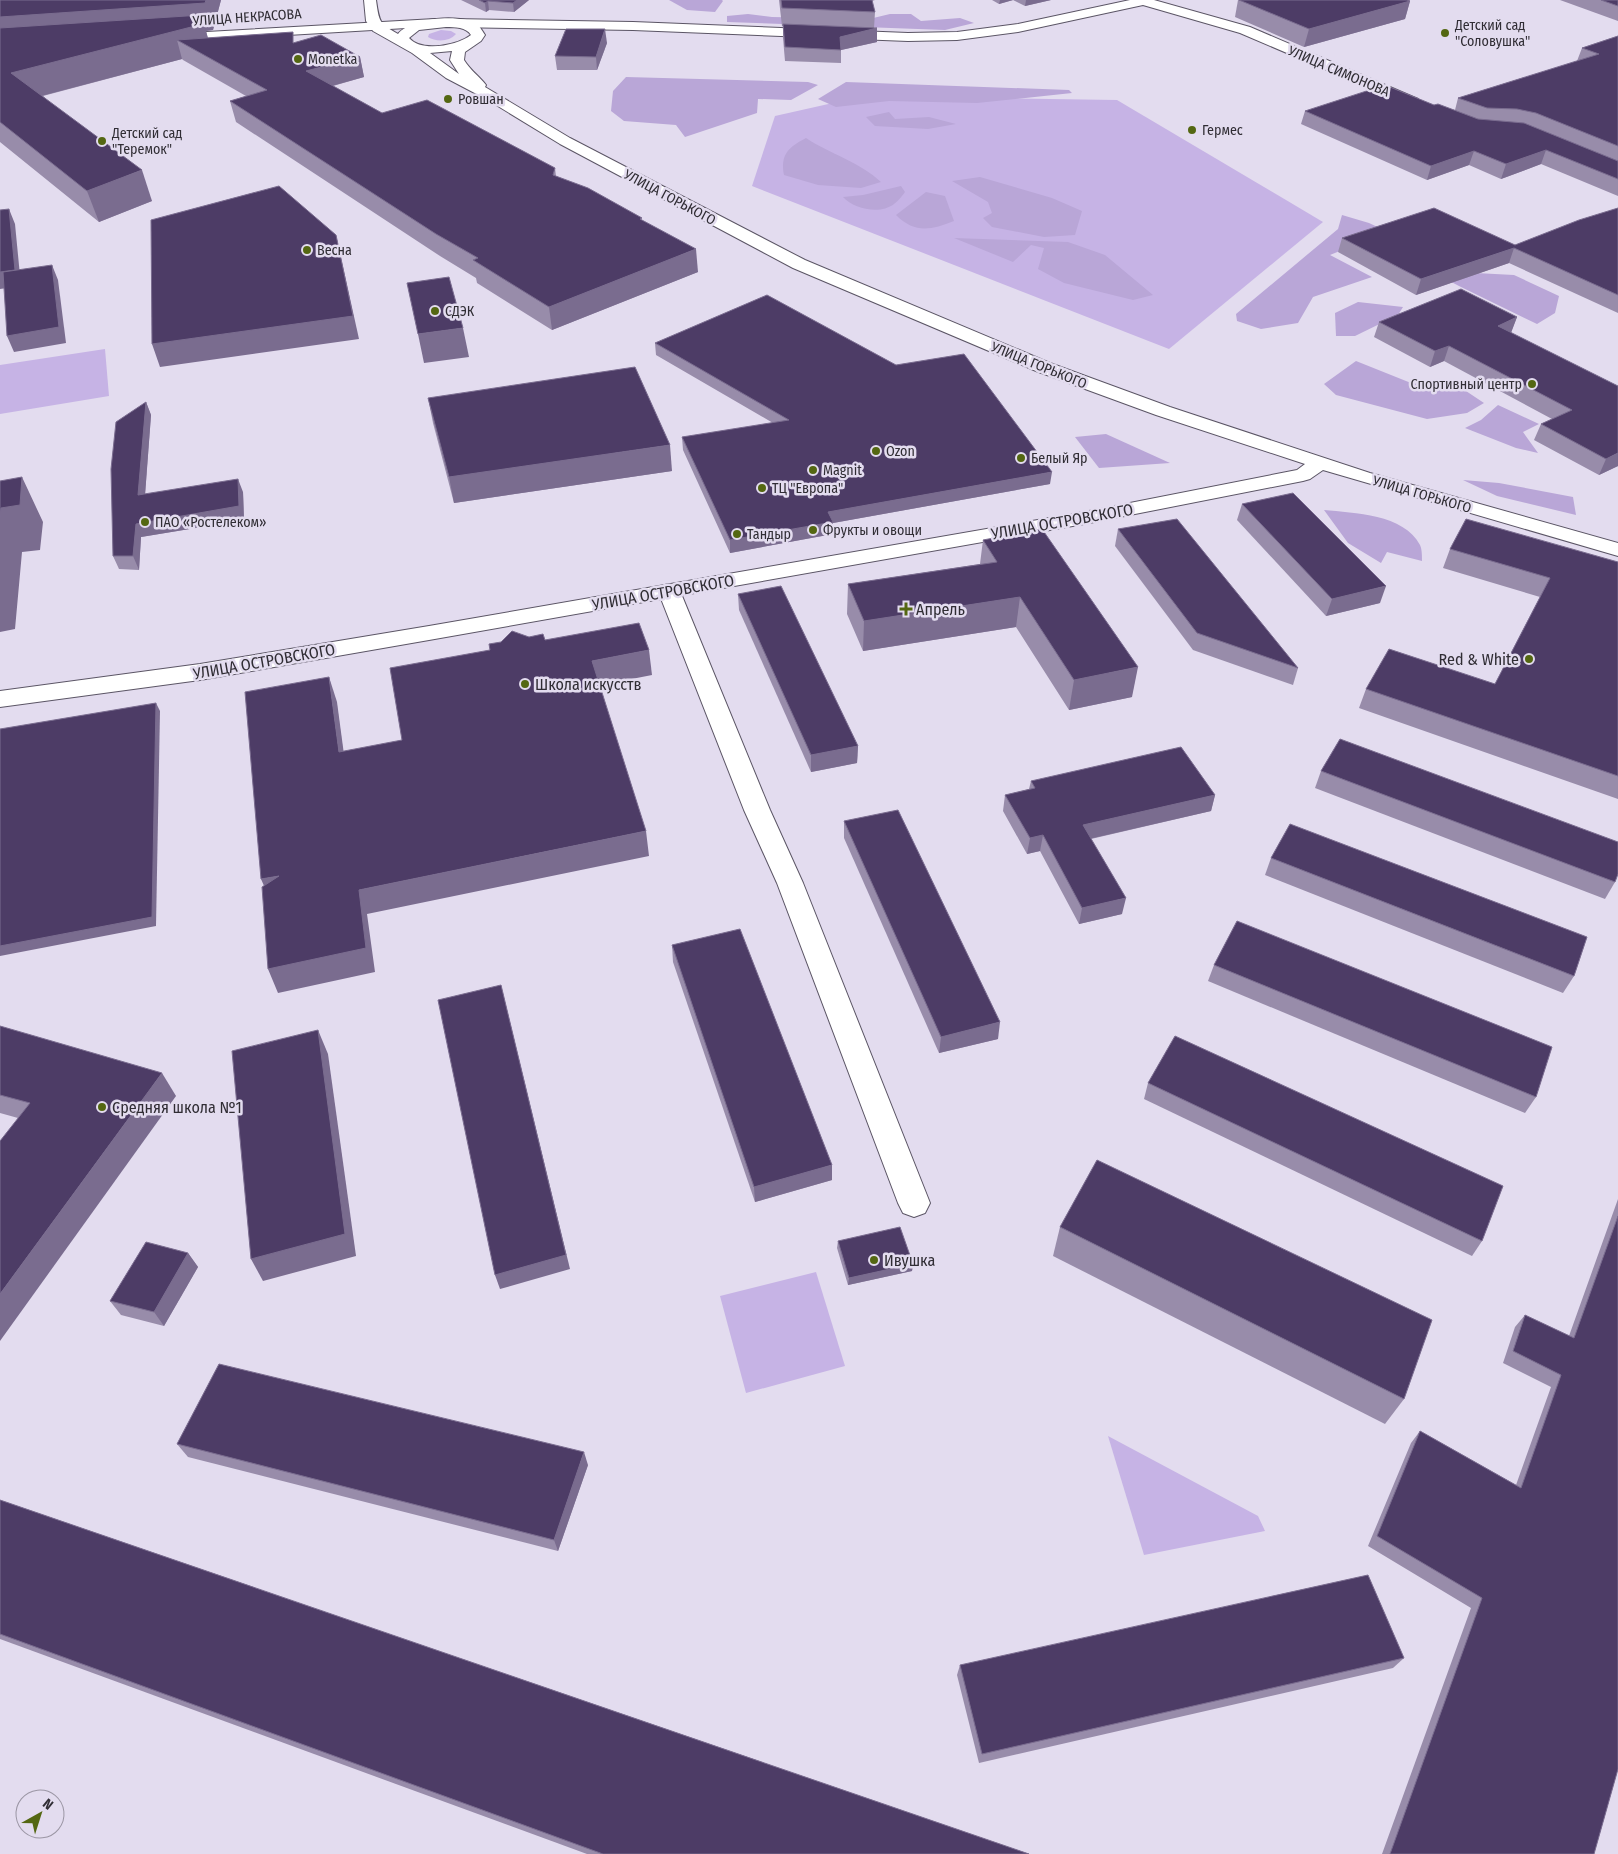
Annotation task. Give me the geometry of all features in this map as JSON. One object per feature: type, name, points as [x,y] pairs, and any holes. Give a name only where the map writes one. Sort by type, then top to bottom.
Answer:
[{"type":"street","points":[[407,44],[402,38],[408,31],[444,23],[575,24],[908,37],[958,36],[1018,28],[1145,0]]},
{"type":"street","name":"УЛИЦА СИМОНОВА","points":[[1145,0],[1245,30],[1425,108]]},
{"type":"street","points":[[370,1],[376,9],[389,16],[407,20],[464,24],[476,30],[478,35],[469,43]]},
{"type":"street","points":[[370,1],[371,17],[376,25]]},
{"type":"street","name":"УЛИЦА НЕКРАСОВА","points":[[162,39],[376,25],[444,23]]},
{"type":"street","points":[[314,29],[364,32],[425,49],[441,49],[469,43],[511,30],[575,24]]},
{"type":"street","name":"УЛИЦА ГОРЬКОГО","points":[[376,25],[451,75],[493,97],[573,145],[716,222],[817,272],[1059,373],[1163,411],[1320,463],[1614,543]]},
{"type":"street","name":"УЛИЦА ГОРЬКОГО","points":[[469,43],[459,50],[457,60],[472,80],[493,97]]},
{"type":"street","name":"УЛИЦА ОСТРОВСКОГО","points":[[0,699],[200,672],[1084,518],[1303,475],[1320,463]]},
{"type":"street","points":[[669,591],[757,810],[790,883],[914,1203]]},
{"type":"shaded area","points":[[669,0],[723,1],[715,12],[687,10]]},
{"type":"shaded area","points":[[748,14],[772,17],[869,19],[890,14],[911,14],[921,21],[960,18],[974,23],[945,30],[727,22],[727,16]]},
{"type":"shaded area","points":[[441,30],[451,31],[456,34],[450,39],[442,40],[428,37],[429,34]]},
{"type":"shaded area","points":[[626,77],[808,82],[818,85],[791,100],[758,99],[757,113],[685,137],[676,125],[624,121],[611,111],[613,91]]},
{"type":"shaded area","points":[[846,82],[1069,90],[1072,93],[977,103],[889,101],[836,107],[818,99]]},
{"type":"shaded area","points":[[864,96],[1117,100],[1323,222],[1169,349],[752,186],[775,116]]},
{"type":"shaded area","points":[[889,112],[895,119],[929,117],[956,124],[928,129],[875,126],[866,117]]},
{"type":"shaded area","points":[[806,138],[864,169],[881,182],[861,188],[818,185],[784,175],[783,162],[787,152]]},
{"type":"shaded area","points":[[980,177],[1052,198],[1082,211],[1075,235],[1044,237],[992,227],[983,218],[992,213],[988,202],[952,181]]},
{"type":"shaded area","points":[[901,186],[905,192],[901,197],[894,204],[882,209],[875,210],[860,207],[843,197],[863,195]]},
{"type":"shaded area","points":[[926,192],[945,196],[954,221],[938,227],[917,228],[896,215]]},
{"type":"shaded area","points":[[1342,215],[1369,223],[1476,273],[1514,275],[1559,296],[1555,313],[1537,324],[1369,239],[1330,255],[1372,277],[1313,297],[1298,323],[1261,329],[1237,321],[1236,314],[1338,229]]},
{"type":"shaded area","points":[[954,238],[1068,242],[1105,255],[1153,295],[1133,300],[1064,283],[1038,269],[1044,248],[1031,245],[1013,262]]},
{"type":"shaded area","points":[[1358,302],[1403,307],[1398,315],[1355,336],[1336,336],[1335,313]]},
{"type":"shaded area","points":[[105,349],[109,396],[0,414],[0,365]]},
{"type":"shaded area","points":[[1356,361],[1411,383],[1463,389],[1484,403],[1467,413],[1427,419],[1336,395],[1324,384]]},
{"type":"shaded area","points":[[1498,405],[1539,424],[1523,432],[1538,453],[1516,448],[1465,428],[1481,420]]},
{"type":"shaded area","points":[[1106,434],[1170,463],[1099,468],[1075,437]]},
{"type":"shaded area","points":[[1463,480],[1499,483],[1573,497],[1576,515],[1497,496]]},
{"type":"shaded area","points":[[1324,510],[1363,514],[1391,521],[1413,535],[1420,545],[1422,561],[1387,552],[1381,563],[1348,543]]},
{"type":"shaded area","points":[[816,1272],[845,1366],[746,1393],[720,1296]]},
{"type":"shaded area","points":[[1108,1436],[1258,1516],[1265,1531],[1144,1555]]},
{"type":"building","points":[[0,0],[206,0],[205,3],[0,17]]},
{"type":"building","points":[[479,0],[517,0],[513,3],[488,1],[485,3]]},
{"type":"building","points":[[781,0],[872,0],[875,12],[782,8]]},
{"type":"building","points":[[1239,0],[1407,0],[1410,1],[1309,29]]},
{"type":"building","points":[[1601,0],[1618,0],[1618,6]]},
{"type":"building","points":[[202,15],[199,25],[11,73],[142,170],[87,191],[0,122],[0,28]]},
{"type":"building","points":[[783,24],[877,28],[840,37],[841,50],[785,47]]},
{"type":"building","points":[[566,29],[605,29],[596,57],[555,56]]},
{"type":"building","points":[[293,32],[293,43],[321,35],[360,57],[306,71],[382,113],[427,100],[555,168],[553,175],[588,188],[696,249],[549,307],[473,260],[478,258],[436,234],[230,101],[267,90],[177,40]]},
{"type":"building","points":[[1618,36],[1618,146],[1536,113],[1517,109],[1487,108],[1458,98],[1599,54],[1582,48]]},
{"type":"building","points":[[1385,85],[1434,105],[1438,104],[1478,119],[1524,123],[1618,161],[1618,179],[1546,150],[1506,164],[1474,151],[1431,166],[1305,111]]},
{"type":"building","points":[[279,186],[336,235],[353,316],[152,344],[151,220]]},
{"type":"building","points":[[1434,208],[1515,245],[1579,220],[1618,208],[1618,295],[1514,248],[1421,279],[1342,238]]},
{"type":"building","points":[[9,209],[15,270],[0,272],[0,210]]},
{"type":"building","points":[[52,265],[59,327],[7,336],[3,272]]},
{"type":"building","points":[[449,277],[463,328],[418,334],[407,283]]},
{"type":"building","name":"Спортивный центр","points":[[1461,289],[1517,317],[1498,326],[1618,386],[1618,453],[1606,459],[1541,424],[1572,410],[1449,346],[1435,351],[1379,322]]},
{"type":"building","points":[[767,295],[896,365],[964,354],[1052,472],[828,512],[833,522],[730,540],[682,437],[789,420],[655,343]]},
{"type":"building","points":[[635,367],[670,445],[449,477],[428,398]]},
{"type":"building","points":[[146,402],[138,495],[238,479],[239,506],[136,524],[133,556],[113,556],[111,469],[116,422]]},
{"type":"building","points":[[22,477],[20,505],[1,508],[0,519],[0,481]]},
{"type":"building","points":[[1293,493],[1386,586],[1332,599],[1242,504]]},
{"type":"building","points":[[1177,519],[1298,668],[1197,633],[1118,529]]},
{"type":"building","points":[[1466,519],[1618,562],[1618,776],[1366,689],[1389,649],[1495,684],[1550,578],[1450,549]]},
{"type":"building","points":[[1042,529],[1138,667],[1074,680],[1020,597],[864,621],[848,584],[997,562],[983,540]]},
{"type":"building","points":[[781,586],[858,746],[811,755],[738,594]]},
{"type":"building","points":[[639,623],[649,650],[592,661],[646,831],[359,890],[366,948],[268,969],[262,887],[279,876],[261,879],[245,692],[329,677],[339,752],[402,740],[390,668],[490,650],[489,644],[501,642],[512,631],[529,637],[543,634],[545,640]]},
{"type":"building","points":[[156,703],[152,917],[0,946],[0,729]]},
{"type":"building","points":[[1340,739],[1618,842],[1618,874],[1615,882],[1321,771]]},
{"type":"building","points":[[1181,747],[1215,795],[1083,825],[1126,898],[1082,908],[1043,835],[1030,838],[1005,795],[1035,788],[1031,781]]},
{"type":"building","points":[[898,810],[1000,1022],[941,1037],[844,821]]},
{"type":"building","points":[[1290,824],[1587,937],[1574,976],[1271,858]]},
{"type":"building","points":[[1237,921],[1552,1047],[1536,1097],[1214,965]]},
{"type":"building","points":[[740,929],[832,1165],[754,1187],[672,945]]},
{"type":"building","points":[[501,985],[566,1255],[495,1275],[438,1000]]},
{"type":"building","points":[[0,1026],[162,1073],[0,1294],[0,1141],[30,1103],[0,1095]]},
{"type":"building","points":[[318,1030],[345,1234],[251,1259],[232,1051]]},
{"type":"building","points":[[1175,1036],[1503,1186],[1482,1241],[1148,1083]]},
{"type":"building","points":[[1097,1160],[1432,1320],[1404,1399],[1060,1227]]},
{"type":"building","points":[[1618,1216],[1618,1769],[1594,1854],[1390,1854],[1482,1598],[1377,1536],[1420,1431],[1521,1488],[1561,1375],[1513,1351],[1525,1315],[1574,1338]]},
{"type":"building","name":"Ивушка","points":[[900,1227],[913,1264],[849,1278],[838,1241]]},
{"type":"building","points":[[146,1242],[188,1253],[154,1312],[110,1301]]},
{"type":"building","points":[[219,1364],[584,1452],[554,1540],[177,1444]]},
{"type":"building","points":[[0,1500],[1029,1854],[603,1854],[0,1634]]},
{"type":"building","points":[[1368,1575],[1404,1658],[982,1754],[960,1665]]},
{"type":"place","name":"Детский сад \"Соловушка\"","points":[[1445,33]]},
{"type":"place","name":"Monetka","points":[[298,59]]},
{"type":"place","name":"Ровшан","points":[[448,99]]},
{"type":"place","name":"Гермес","points":[[1192,130]]},
{"type":"place","name":"Детский сад \"Теремок\"","points":[[102,141]]},
{"type":"place","name":"Весна","points":[[307,250]]},
{"type":"place","name":"СДЭК","points":[[435,311]]},
{"type":"place","name":"Спортивный центр","points":[[1532,384]]},
{"type":"place","name":"Ozon","points":[[876,451]]},
{"type":"place","name":"Белый Яр","points":[[1021,458]]},
{"type":"place","name":"Magnit","points":[[813,470]]},
{"type":"place","name":"ТЦ \"Европа\"","points":[[762,488]]},
{"type":"place","name":"ПАО «Ростелеком»","points":[[145,522]]},
{"type":"place","name":"Фрукты и овощи","points":[[813,530]]},
{"type":"place","name":"Тандыр","points":[[737,534]]},
{"type":"place","name":"Апрель","points":[[906,609]]},
{"type":"place","name":"Red & White","points":[[1529,659]]},
{"type":"place","name":"Школа искусств","points":[[525,684]]},
{"type":"place","name":"Средняя школа №1","points":[[102,1107]]},
{"type":"place","name":"Ивушка","points":[[874,1260]]}]
